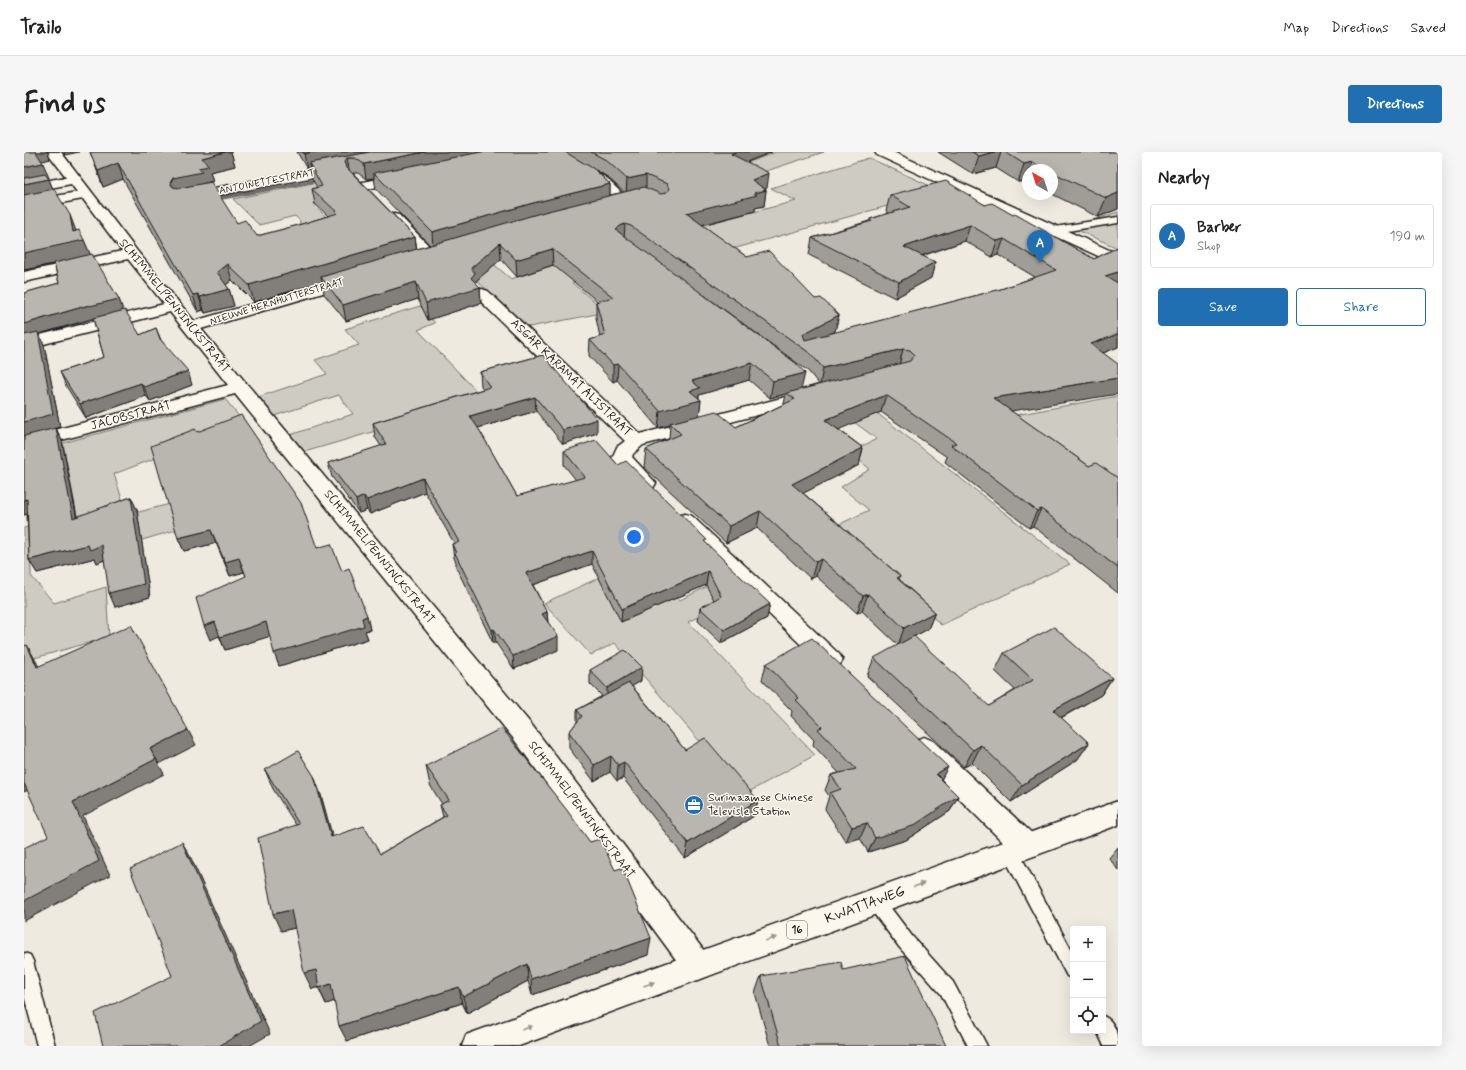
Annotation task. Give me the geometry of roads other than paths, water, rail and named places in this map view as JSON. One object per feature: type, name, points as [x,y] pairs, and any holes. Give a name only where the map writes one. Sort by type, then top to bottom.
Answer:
[{"type":"street","name":"SCHIMMELPENNINCKSTRAAT","points":[[54,152],[132,254],[239,387],[522,731],[698,966]]},
{"type":"street","points":[[552,152],[630,199],[608,205]]},
{"type":"street","points":[[882,152],[1118,260]]},
{"type":"street","name":"ANTOINETTESTRAAT","points":[[183,198],[348,166],[363,186]]},
{"type":"street","points":[[363,186],[417,175]]},
{"type":"street","points":[[363,186],[374,197]]},
{"type":"street","points":[[24,189],[81,187]]},
{"type":"street","points":[[24,206],[81,187]]},
{"type":"street","points":[[384,208],[438,254],[416,260]]},
{"type":"street","points":[[24,277],[132,254]]},
{"type":"street","name":"NIEUWE HERNHUTTERSTRAAT","points":[[191,327],[364,276]]},
{"type":"street","name":"ASGAR KARAMAT ALISTRAAT","points":[[482,294],[636,441],[624,451],[622,458],[629,466],[848,675]]},
{"type":"street","points":[[24,344],[174,306]]},
{"type":"street","name":"JACOBSTRAAT","points":[[24,444],[239,387]]},
{"type":"street","points":[[636,441],[817,389]]},
{"type":"street","points":[[911,736],[1018,849]]},
{"type":"street","name":"KWATTAWEG","points":[[477,1046],[1118,813]]},
{"type":"lane","points":[[1054,230],[1118,220]]},
{"type":"lane","points":[[1018,849],[1070,963]]},
{"type":"lane","points":[[875,901],[906,942],[947,988],[978,1046]]},
{"type":"lane","points":[[24,961],[46,1046]]},
{"type":"lane","points":[[1106,1031],[1114,1046]]},
{"type":"waterway","points":[[210,200],[326,179]]},
{"type":"place","name":"Barber","points":[[1040,263]]},
{"type":"place","name":"Surinaamse Chinese Televisle Station","points":[[694,805]]}]
